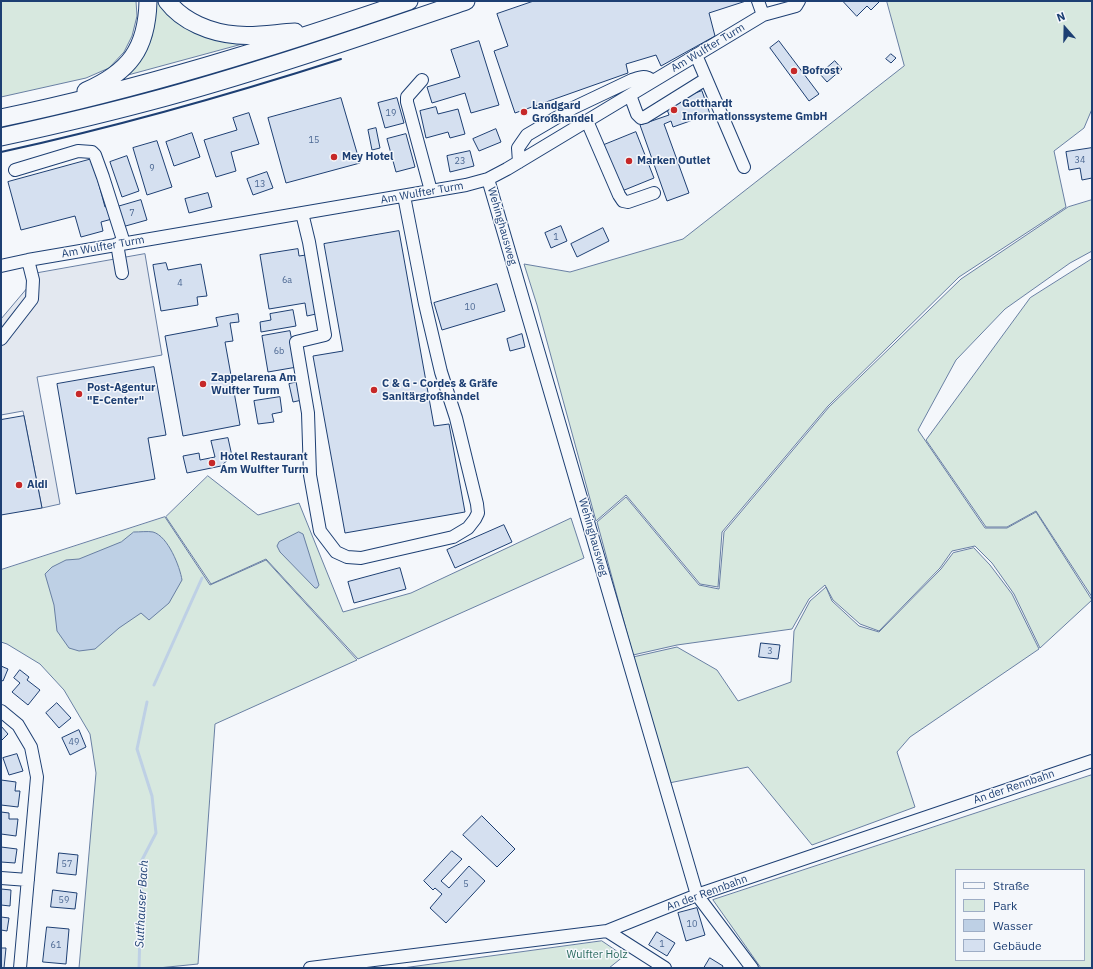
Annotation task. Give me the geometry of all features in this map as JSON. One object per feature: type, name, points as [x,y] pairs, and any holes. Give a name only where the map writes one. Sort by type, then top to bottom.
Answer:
[{"type":"highway","points":[[51,108],[101,85],[116,75],[129,62],[139,48],[145,32],[148,15],[148,1]]},
{"type":"highway","points":[[167,1],[172,8],[189,21],[211,30],[238,36],[329,28]]},
{"type":"highway","points":[[1,118],[51,108],[182,73],[329,28],[409,1]]},
{"type":"highway","points":[[1,137],[80,119],[186,91],[335,45],[466,1]]},
{"type":"street","points":[[758,1],[762,15]]},
{"type":"street","name":"Am Wulfter Turm","points":[[1,266],[28,260],[466,185],[488,179],[519,162],[762,15],[796,6],[799,1]]},
{"type":"street","points":[[696,55],[744,167]]},
{"type":"street","points":[[519,162],[518,148],[527,135],[573,108],[632,80],[647,77],[653,81]]},
{"type":"street","points":[[630,95],[637,114],[641,118],[645,117],[706,79]]},
{"type":"street","points":[[422,80],[407,97],[407,102],[431,191]]},
{"type":"street","points":[[587,121],[623,201],[628,202],[654,193]]},
{"type":"street","points":[[15,170],[78,151],[92,152],[95,155],[103,177],[120,244],[122,273]]},
{"type":"street","name":"Wehinghausweg","points":[[488,179],[698,895]]},
{"type":"street","points":[[302,213],[309,242],[325,335],[296,342],[308,412],[310,475],[320,530],[336,552],[347,557],[361,558],[453,537],[468,528],[478,513],[456,418],[441,372],[425,304],[404,196]]},
{"type":"street","points":[[1,339],[32,299],[34,280],[28,260]]},
{"type":"street","points":[[1,710],[18,725],[31,747],[38,778],[20,968]]},
{"type":"street","name":"An der Rennbahn","points":[[310,968],[607,930],[698,895],[1092,760]]},
{"type":"street","points":[[1,878],[28,880]]},
{"type":"street","points":[[698,895],[752,968]]},
{"type":"street","points":[[607,930],[665,968]]},
{"type":"green space","points":[[1,1],[136,1],[137,16],[132,36],[124,52],[109,68],[86,78],[1,97]]},
{"type":"green space","points":[[150,1],[162,1],[246,43],[117,78]]},
{"type":"green space","points":[[887,1],[1092,1],[1092,109],[1084,128],[1054,151],[1066,207],[959,277],[828,406],[722,532],[718,587],[700,584],[626,495],[596,521],[537,305],[524,264],[570,272],[683,239],[904,66]]},
{"type":"green space","points":[[1092,200],[1092,251],[1070,263],[1005,309],[956,360],[918,430],[985,528],[1007,528],[1036,512],[1092,600],[1040,648],[1014,594],[992,563],[975,546],[952,551],[940,568],[879,631],[860,624],[833,600],[825,585],[809,599],[792,629],[677,645],[633,655],[597,522],[626,497],[699,585],[719,589],[724,532],[829,407],[961,279],[1068,207]]},
{"type":"green space","points":[[1092,259],[1092,597],[1036,511],[1007,527],[986,527],[926,440],[1030,298]]},
{"type":"green space","points":[[208,476],[258,515],[299,503],[343,612],[411,593],[571,518],[584,558],[358,659],[266,559],[211,584],[166,517]]},
{"type":"green space","points":[[165,517],[210,585],[266,560],[357,660],[215,724],[198,964],[158,968],[79,968],[96,773],[90,734],[64,690],[40,664],[7,644],[1,642],[1,570]]},
{"type":"green space","points":[[974,548],[990,565],[1012,594],[1039,649],[910,737],[897,752],[915,807],[812,845],[748,767],[669,783],[633,657],[677,647],[717,670],[738,701],[791,682],[794,631],[810,601],[826,587],[832,601],[859,626],[879,632],[941,569],[953,553]]},
{"type":"green space","points":[[1092,775],[1092,968],[761,968],[713,900]]},
{"type":"green space","name":"Wulfter Holz","points":[[602,941],[624,956],[609,968],[403,968]]},
{"type":"shaded area","points":[[145,254],[162,355],[37,377],[60,504],[42,508],[23,411],[1,415],[1,319],[28,287],[27,275]]},
{"type":"water","points":[[134,532],[153,532],[164,539],[176,560],[182,580],[169,603],[149,620],[141,613],[119,628],[95,649],[79,651],[69,648],[57,631],[54,605],[45,574],[52,567],[66,560],[79,559],[121,542]]},
{"type":"water","points":[[299,532],[303,534],[319,585],[317,588],[315,588],[280,552],[277,546],[279,542]]},
{"type":"building","points":[[534,1],[746,1],[709,13],[715,36],[661,66],[656,55],[626,64],[628,73],[515,113],[494,51],[508,46],[497,14]]},
{"type":"building","points":[[843,1],[880,1],[871,10],[867,6],[857,16]]},
{"type":"building","points":[[479,41],[499,105],[471,113],[465,93],[432,103],[427,87],[460,77],[451,50]]},
{"type":"building","name":"Bofrost","points":[[779,41],[819,94],[809,101],[770,48]]},
{"type":"building","points":[[891,54],[896,58],[891,63],[886,59]]},
{"type":"building","points":[[835,61],[842,69],[827,82],[820,74]]},
{"type":"building","points":[[702,91],[710,114],[673,127],[671,121],[664,124],[689,193],[667,201],[640,125],[669,115],[665,104]]},
{"type":"building","points":[[341,98],[360,163],[286,183],[268,118]]},
{"type":"building","points":[[397,98],[404,123],[385,128],[378,103]]},
{"type":"building","points":[[436,107],[438,114],[458,109],[465,134],[450,138],[448,132],[426,138],[420,111]]},
{"type":"building","points":[[249,113],[259,144],[231,152],[236,171],[216,177],[204,140],[237,130],[233,118]]},
{"type":"building","points":[[376,128],[380,148],[372,150],[368,130]]},
{"type":"building","points":[[496,129],[501,142],[479,151],[473,139]]},
{"type":"building","name":"Marken Outlet","points":[[636,132],[654,178],[622,191],[604,145]]},
{"type":"building","points":[[192,133],[200,157],[174,166],[166,142]]},
{"type":"building","points":[[406,134],[415,167],[396,172],[387,139]]},
{"type":"building","points":[[157,141],[172,187],[147,195],[133,148]]},
{"type":"building","points":[[1092,148],[1092,178],[1082,180],[1080,168],[1069,170],[1066,152]]},
{"type":"building","points":[[470,151],[474,166],[450,172],[447,156]]},
{"type":"building","points":[[127,156],[139,191],[122,197],[110,162]]},
{"type":"building","points":[[92,159],[105,207],[108,206],[112,219],[101,222],[103,231],[81,237],[75,216],[21,230],[8,182]]},
{"type":"building","points":[[267,172],[273,188],[253,195],[247,179]]},
{"type":"building","points":[[208,193],[212,207],[189,213],[185,199]]},
{"type":"building","points":[[141,200],[147,220],[122,227],[117,207]]},
{"type":"building","points":[[561,226],[567,241],[551,248],[545,233]]},
{"type":"building","points":[[603,228],[609,241],[577,257],[571,244]]},
{"type":"building","name":"C & G - Cordes & Gräfe Sanitärgroßhandel","points":[[399,231],[434,426],[449,424],[465,512],[345,533],[313,356],[343,351],[324,244]]},
{"type":"building","points":[[298,249],[299,256],[306,255],[316,314],[307,316],[305,303],[269,309],[260,255]]},
{"type":"building","points":[[166,263],[168,270],[201,264],[207,296],[197,297],[198,305],[161,311],[153,265]]},
{"type":"building","points":[[497,284],[505,311],[442,330],[434,303]]},
{"type":"building","points":[[293,310],[296,326],[261,332],[260,322],[271,320],[270,314]]},
{"type":"building","name":"Zappelarena Am Wulfter Turm","points":[[238,314],[239,322],[230,323],[233,341],[225,342],[240,425],[183,436],[165,336],[218,326],[216,318]]},
{"type":"building","points":[[290,331],[297,367],[268,372],[262,336]]},
{"type":"building","points":[[522,334],[525,347],[510,351],[507,339]]},
{"type":"building","points":[[154,367],[166,435],[148,438],[155,479],[76,494],[57,384]]},
{"type":"building","points":[[298,382],[302,400],[293,402],[289,384]]},
{"type":"building","points":[[280,397],[282,412],[272,414],[274,422],[258,424],[254,401]]},
{"type":"building","name":"Aldi","points":[[24,416],[42,508],[1,515],[1,420]]},
{"type":"building","points":[[228,438],[232,456],[221,466],[187,473],[183,456],[199,453],[200,460],[215,457],[211,441]]},
{"type":"building","points":[[504,525],[512,542],[455,568],[447,550]]},
{"type":"building","points":[[400,568],[406,589],[354,603],[348,582]]},
{"type":"building","points":[[761,643],[780,645],[778,659],[759,657]]},
{"type":"building","points":[[1,666],[8,669],[3,681],[1,680]]},
{"type":"building","points":[[20,670],[29,677],[27,680],[40,690],[28,705],[12,692],[20,683],[14,678]]},
{"type":"building","points":[[57,703],[71,718],[59,728],[46,713]]},
{"type":"building","points":[[1,726],[8,734],[1,741]]},
{"type":"building","points":[[79,730],[86,747],[70,755],[62,738]]},
{"type":"building","points":[[17,754],[23,771],[9,775],[3,758]]},
{"type":"building","points":[[1,780],[16,782],[15,791],[20,791],[18,807],[1,805]]},
{"type":"building","points":[[1,812],[9,813],[9,819],[18,819],[16,836],[1,834]]},
{"type":"building","points":[[482,816],[515,849],[497,867],[463,835]]},
{"type":"building","points":[[1,847],[17,849],[15,863],[1,862]]},
{"type":"building","points":[[452,851],[462,859],[441,881],[449,888],[469,866],[485,881],[446,923],[430,908],[442,894],[435,888],[433,890],[424,881]]},
{"type":"building","points":[[59,853],[78,855],[76,875],[57,873]]},
{"type":"building","points":[[1,889],[11,890],[10,906],[1,905]]},
{"type":"building","points":[[53,890],[77,893],[75,909],[51,907]]},
{"type":"building","points":[[697,908],[705,935],[686,941],[678,913]]},
{"type":"building","points":[[1,917],[9,918],[7,931],[1,930]]},
{"type":"building","points":[[47,927],[69,929],[66,964],[43,962]]},
{"type":"building","points":[[657,932],[675,943],[667,956],[649,945]]},
{"type":"building","points":[[1,948],[6,948],[4,968],[1,968]]},
{"type":"building","points":[[710,958],[723,966],[722,968],[704,968]]},
{"type":"waterway","name":"Sutthauser Bach","points":[[154,685],[202,578]]},
{"type":"waterway","name":"Sutthauser Bach","points":[[139,968],[142,860],[156,833],[152,796],[137,749],[147,702]]},
{"type":"wall","points":[[1,152],[172,110],[341,59]]},
{"type":"place","name":"Bofrost","points":[[794,71]]},
{"type":"place","name":"Gotthardt Informationssysteme GmbH","points":[[674,110]]},
{"type":"place","name":"Landgard Großhandel","points":[[524,112]]},
{"type":"place","name":"Mey Hotel","points":[[334,157]]},
{"type":"place","name":"Marken Outlet","points":[[629,161]]},
{"type":"place","name":"Zappelarena Am Wulfter Turm","points":[[203,384]]},
{"type":"place","name":"C & G - Cordes & Gräfe Sanitärgroßhandel","points":[[374,390]]},
{"type":"place","name":"Post-Agentur \"E-Center\"","points":[[79,394]]},
{"type":"place","name":"Hotel Restaurant Am Wulfter Turm","points":[[212,463]]},
{"type":"place","name":"Aldi","points":[[19,485]]}]
